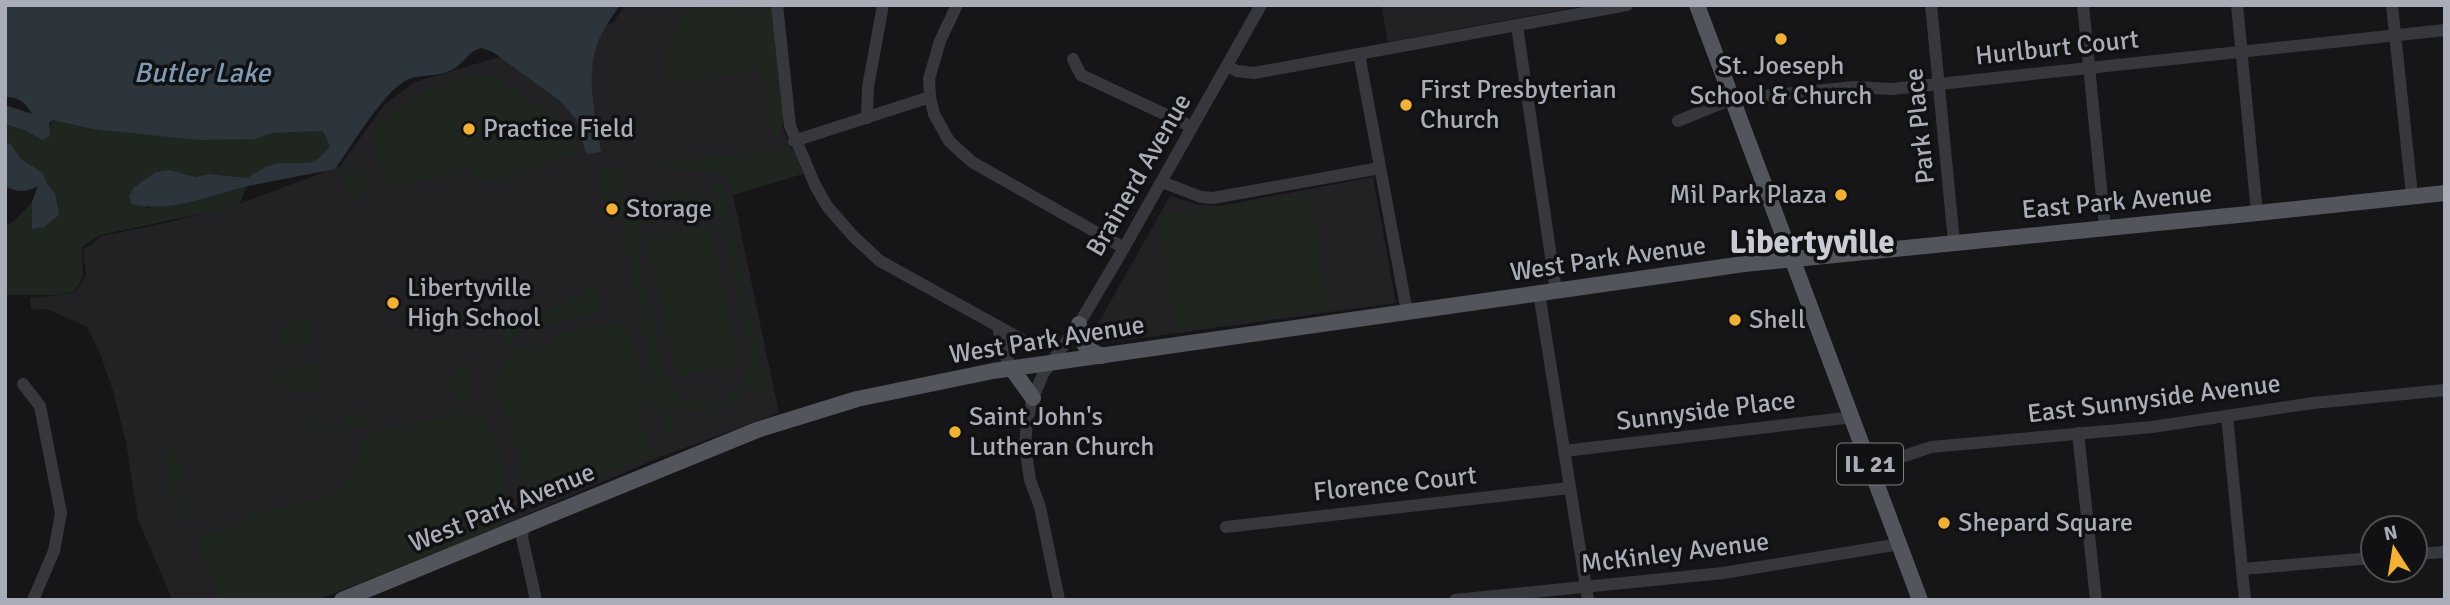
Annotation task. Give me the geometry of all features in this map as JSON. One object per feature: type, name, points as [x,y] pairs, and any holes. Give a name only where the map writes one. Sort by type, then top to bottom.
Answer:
[{"type":"main road","name":"IL 21","points":[[1697,5],[1920,600]]},
{"type":"main road","name":"East Park Avenue","points":[[1793,259],[2445,193]]},
{"type":"main road","name":"West Park Avenue","points":[[342,600],[757,430],[857,399],[993,371],[1793,259]]},
{"type":"main road","points":[[1079,324],[1083,345],[1087,350],[1102,356]]},
{"type":"main road","points":[[1012,369],[1033,398]]},
{"type":"street","points":[[777,5],[789,126],[827,206],[880,261],[1023,340]]},
{"type":"street","points":[[867,118],[868,87],[883,5]]},
{"type":"street","points":[[957,5],[940,41],[929,79],[930,97],[940,127],[958,150],[972,162],[1124,248]]},
{"type":"street","name":"Brainerd Avenue","points":[[1059,600],[1040,507],[1030,480],[1025,445],[1033,398],[1043,374],[1079,324],[1124,248],[1261,5]]},
{"type":"street","points":[[1227,66],[1254,74],[1627,5]]},
{"type":"street","name":"Park Place","points":[[1931,5],[1954,242]]},
{"type":"street","points":[[2083,5],[2105,228]]},
{"type":"street","points":[[2237,5],[2257,214]]},
{"type":"street","points":[[2392,5],[2412,195]]},
{"type":"street","points":[[1517,26],[1564,451],[1587,593]]},
{"type":"street","name":"Hurlburt Court","points":[[1678,121],[1732,99],[1855,87],[1892,89],[2445,30]]},
{"type":"street","points":[[1359,54],[1407,312]]},
{"type":"street","points":[[1073,59],[1081,75],[1192,127]]},
{"type":"street","points":[[794,141],[930,97]]},
{"type":"street","points":[[1162,182],[1201,197],[1213,198],[1380,168]]},
{"type":"street","points":[[998,326],[1003,351],[1012,369]]},
{"type":"street","points":[[993,371],[1003,351]]},
{"type":"street","points":[[23,384],[40,406],[61,513],[54,551],[38,598]]},
{"type":"street","name":"East Sunnyside Avenue","points":[[1871,467],[1931,447],[2152,426],[2313,403],[2445,390]]},
{"type":"street","points":[[2227,416],[2245,600]]},
{"type":"street","name":"Sunnyside Place","points":[[1564,451],[1853,417]]},
{"type":"street","points":[[2078,433],[2096,600]]},
{"type":"street","name":"Florence Court","points":[[1226,527],[1569,488]]},
{"type":"street","points":[[524,526],[522,537],[536,600]]},
{"type":"street","name":"McKinley Avenue","points":[[1455,600],[1587,593],[1900,544]]},
{"type":"street","points":[[2242,569],[2359,559]]},
{"type":"shaded area","name":"Libertyville High School","points":[[625,5],[772,5],[783,128],[794,156],[733,195],[779,413],[660,457],[496,528],[318,600],[172,600],[138,519],[126,443],[100,353],[87,327],[47,309],[31,310],[30,298],[74,293],[86,276],[83,250],[102,236],[170,222],[245,202],[340,166],[385,104],[415,82],[613,23]]},
{"type":"shaded area","points":[[693,5],[749,5],[757,63],[748,73],[669,81],[667,59],[670,40],[679,22]]},
{"type":"shaded area","points":[[752,5],[771,5],[784,115],[779,132],[772,136],[766,81],[760,70]]},
{"type":"shaded area","points":[[1381,5],[1588,5],[1388,42]]},
{"type":"shaded area","name":"Practice Field","points":[[479,75],[493,75],[560,123],[575,154],[486,184],[469,171],[389,188],[371,134],[393,111],[406,102],[448,83]]},
{"type":"shaded area","points":[[53,120],[93,129],[255,139],[273,133],[323,131],[330,147],[309,163],[267,166],[247,178],[209,174],[195,177],[170,170],[146,208],[175,204],[247,186],[240,203],[223,209],[100,235],[82,247],[83,277],[74,292],[56,295],[5,295],[5,226],[13,222],[32,202],[33,229],[55,193],[47,184],[43,173],[20,158],[11,144],[5,141],[5,124],[42,140]]},
{"type":"shaded area","points":[[788,149],[794,151],[803,174],[733,195],[725,172],[692,172],[689,169],[666,171],[660,162]]},
{"type":"shaded area","points":[[611,167],[612,170],[620,168],[632,223],[649,202],[671,192],[695,192],[719,205],[715,183],[723,182],[768,397],[760,399],[755,379],[739,400],[717,411],[692,410],[668,398],[675,433],[666,435],[660,407],[647,410],[642,387],[654,383],[617,199],[605,201],[601,181],[604,172]],"holes":[[[686,199],[711,210],[724,227],[750,350],[749,370],[742,386],[730,397],[715,403],[699,404],[684,398],[671,387],[662,369],[638,252],[639,232],[646,216],[669,200]]]},
{"type":"shaded area","points":[[351,168],[369,170],[362,196],[355,198],[340,175]]},
{"type":"shaded area","points":[[1373,177],[1396,303],[1098,344],[1091,336],[1170,196],[1195,204],[1219,206]]},
{"type":"shaded area","points":[[1311,194],[1328,308],[1176,330],[1159,216]]},
{"type":"shaded area","points":[[710,224],[739,364],[677,377],[648,237]]},
{"type":"shaded area","points":[[587,288],[595,290],[601,299],[596,313],[522,329],[506,344],[500,339],[525,311],[527,317],[580,296]]},
{"type":"shaded area","points":[[308,317],[313,340],[274,348],[288,321]]},
{"type":"shaded area","points":[[620,323],[626,329],[644,379],[637,396],[649,452],[655,450],[656,454],[546,499],[534,498],[528,492],[510,424],[494,385],[499,371],[515,350],[554,342],[561,332]]},
{"type":"shaded area","points":[[318,364],[321,379],[316,380],[318,389],[300,393],[298,386],[277,391],[274,373]]},
{"type":"shaded area","points":[[463,364],[470,365],[467,389],[471,402],[469,404],[455,397],[449,386],[451,374]]},
{"type":"shaded area","points":[[359,412],[372,425],[310,431],[307,417],[321,415],[323,425],[326,426],[347,422],[348,417]]},
{"type":"shaded area","points":[[462,413],[482,418],[492,431],[511,509],[508,520],[496,528],[317,600],[222,600],[197,539],[238,525],[242,517],[249,514],[326,498],[338,492],[348,479],[362,442],[374,433]]},
{"type":"shaded area","points":[[177,448],[180,467],[186,470],[183,471],[184,478],[177,481],[185,515],[191,515],[186,520],[181,518],[175,502],[163,451]]},
{"type":"water","name":"Butler Lake","points":[[5,5],[620,5],[602,33],[593,62],[592,92],[601,152],[586,154],[576,119],[560,101],[493,52],[481,48],[453,69],[442,74],[410,79],[396,88],[377,109],[335,169],[161,207],[132,204],[129,197],[133,188],[156,172],[170,170],[195,177],[209,174],[247,178],[267,166],[309,163],[330,147],[323,131],[273,133],[255,139],[198,140],[93,129],[53,120],[49,123],[50,136],[42,140],[5,124],[5,105],[32,114],[21,101],[5,97]]},
{"type":"water","points":[[5,141],[11,144],[20,158],[43,173],[47,184],[55,193],[59,215],[44,227],[32,229],[32,202],[38,186],[22,191],[5,186]]},
{"type":"place","name":"St. Joeseph School & Church","points":[[1781,39]]},
{"type":"place","name":"First Presbyterian Church","points":[[1406,105]]},
{"type":"place","name":"Practice Field","points":[[469,129]]},
{"type":"place","name":"Mil Park Plaza","points":[[1841,195]]},
{"type":"place","name":"Storage","points":[[612,209]]},
{"type":"place","name":"Libertyville High School","points":[[393,303]]},
{"type":"place","name":"Shell","points":[[1735,320]]},
{"type":"place","name":"Saint John's Lutheran Church","points":[[955,432]]},
{"type":"place","name":"Shepard Square","points":[[1944,523]]},
{"type":"district","name":"Libertyville","points":[[1812,242]]}]
